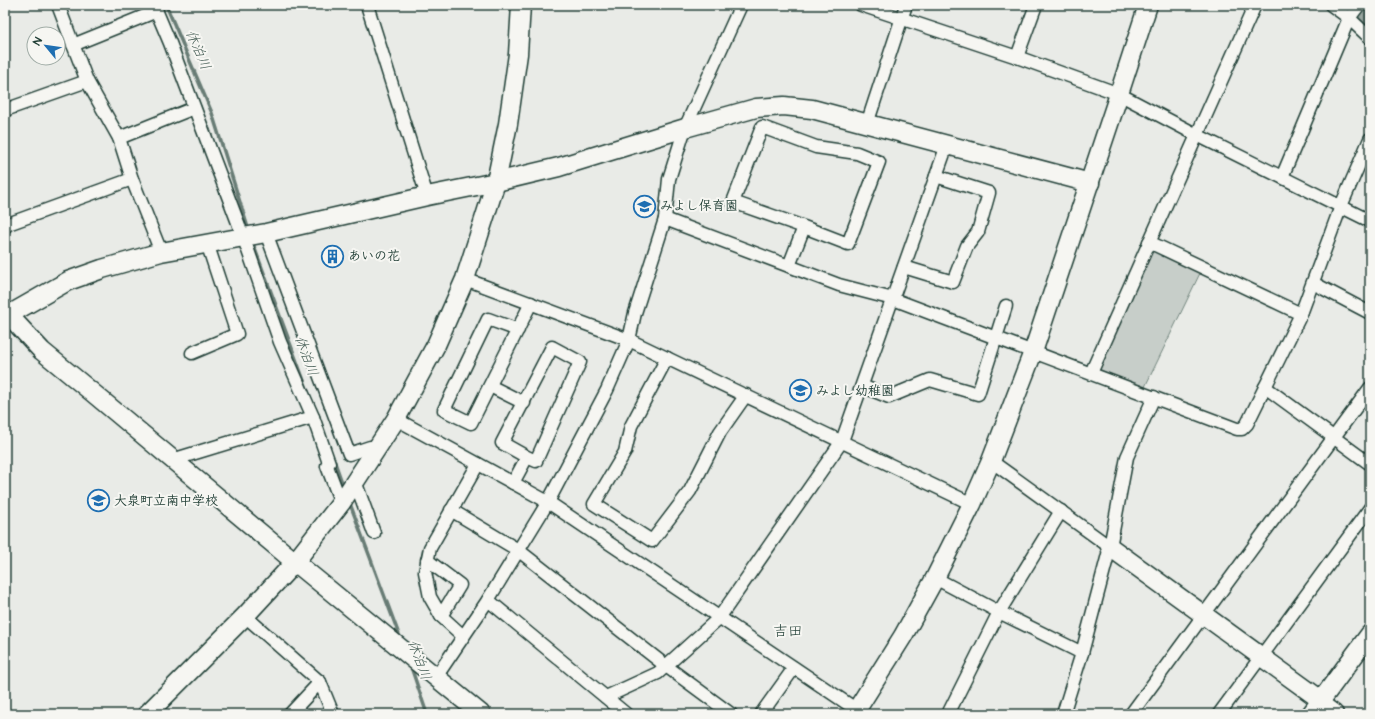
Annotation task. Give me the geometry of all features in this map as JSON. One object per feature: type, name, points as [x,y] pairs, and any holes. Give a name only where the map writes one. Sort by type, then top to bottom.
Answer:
[{"type":"street","points":[[58,5],[87,81],[119,138],[132,179],[161,252]]},
{"type":"street","points":[[367,5],[427,196]]},
{"type":"street","points":[[147,714],[245,616],[295,562],[348,492],[396,419],[436,345],[465,279],[496,182],[508,124],[518,54],[521,5]]},
{"type":"street","points":[[436,677],[488,600],[548,502],[607,390],[629,340],[635,313],[665,219],[669,179],[685,128],[741,5]]},
{"type":"street","points":[[861,5],[1120,94],[1197,135],[1370,221]]},
{"type":"street","points":[[866,124],[906,5]]},
{"type":"street","points":[[1017,58],[1036,5]]},
{"type":"street","points":[[396,419],[548,502],[794,668],[855,712],[903,636],[935,578],[972,504],[991,461],[1033,352],[1120,94],[1148,5]]},
{"type":"street","points":[[1091,373],[1254,5]]},
{"type":"street","points":[[1331,5],[1350,16],[1370,38]]},
{"type":"street","points":[[1282,177],[1350,16],[1359,5]]},
{"type":"street","points":[[73,45],[155,8],[170,43],[194,108],[256,234],[349,454],[378,446]]},
{"type":"street","points":[[5,110],[87,81]]},
{"type":"street","points":[[481,714],[295,562],[42,351],[6,314],[68,281],[102,269],[161,252],[256,234],[496,182],[586,159],[685,128],[756,108],[784,106],[812,109],[1090,183]]},
{"type":"street","points":[[119,138],[194,108]]},
{"type":"street","points":[[762,127],[816,147],[857,153],[879,162],[848,244],[804,227],[733,202],[762,127]]},
{"type":"street","points":[[665,219],[839,285],[893,299],[1242,429],[1265,387],[1301,314],[1341,206],[1370,139]]},
{"type":"street","points":[[606,697],[658,673],[719,618],[842,441],[947,145]]},
{"type":"street","points":[[904,267],[953,282],[967,246],[978,232],[989,193],[936,176]]},
{"type":"street","points":[[6,223],[132,179]]},
{"type":"street","points":[[789,266],[804,227]]},
{"type":"street","points":[[256,234],[280,342],[313,417],[329,463],[327,466],[348,492],[374,533]]},
{"type":"street","points":[[1149,242],[1301,314]]},
{"type":"street","points":[[192,353],[238,334],[207,243]]},
{"type":"street","points":[[465,279],[629,340],[972,504]]},
{"type":"street","points":[[1313,283],[1370,313]]},
{"type":"street","points":[[518,330],[488,319],[444,410],[471,423],[518,330],[531,303]]},
{"type":"street","points":[[862,386],[889,397],[930,380],[978,394],[1006,306]]},
{"type":"street","points":[[552,347],[580,362],[536,461],[528,457],[502,443],[552,347]]},
{"type":"street","points":[[667,358],[631,426],[625,452],[594,504],[652,541],[690,491],[720,432],[746,395]]},
{"type":"street","points":[[490,386],[524,403]]},
{"type":"street","points":[[1265,387],[1370,464]]},
{"type":"street","points":[[1131,714],[1370,388]]},
{"type":"street","points":[[1063,714],[1082,653],[1110,547],[1127,457],[1154,397]]},
{"type":"street","points":[[172,460],[313,417]]},
{"type":"street","points":[[513,483],[528,457]]},
{"type":"street","points":[[991,461],[1204,614],[1261,657],[1317,706],[1334,714]]},
{"type":"street","points":[[463,636],[441,616],[430,597],[426,572],[427,560],[430,548],[478,464]]},
{"type":"street","points":[[1219,714],[1370,508]]},
{"type":"street","points":[[451,510],[518,550],[666,666],[731,714]]},
{"type":"street","points":[[948,714],[999,612],[1061,511]]},
{"type":"street","points":[[427,560],[460,585],[441,616]]},
{"type":"street","points":[[935,578],[1082,653]]},
{"type":"street","points":[[488,600],[626,714]]},
{"type":"street","points":[[245,616],[320,682],[333,714]]},
{"type":"street","points":[[1317,706],[1370,634]]},
{"type":"street","points":[[761,714],[794,668]]},
{"type":"street","points":[[290,714],[320,682]]},
{"type":"shaded area","points":[[1149,242],[1203,267],[1142,393],[1091,373]]},
{"type":"waterway","name":"休泊川","points":[[166,5],[212,113],[249,231]]},
{"type":"waterway","points":[[1349,5],[1361,13],[1370,22]]},
{"type":"waterway","name":"休泊川","points":[[252,241],[309,394]]},
{"type":"waterway","name":"休泊川","points":[[334,460],[344,488]]},
{"type":"waterway","name":"休泊川","points":[[349,501],[401,640]]},
{"type":"waterway","name":"休泊川","points":[[410,664],[427,714]]},
{"type":"place","name":"みよし保育園","points":[[644,206]]},
{"type":"place","name":"あいの花","points":[[332,256]]},
{"type":"place","name":"みよし幼稚園","points":[[800,391]]},
{"type":"place","name":"大泉町立南中学校","points":[[99,501]]},
{"type":"district","name":"吉田","points":[[788,631]]}]
